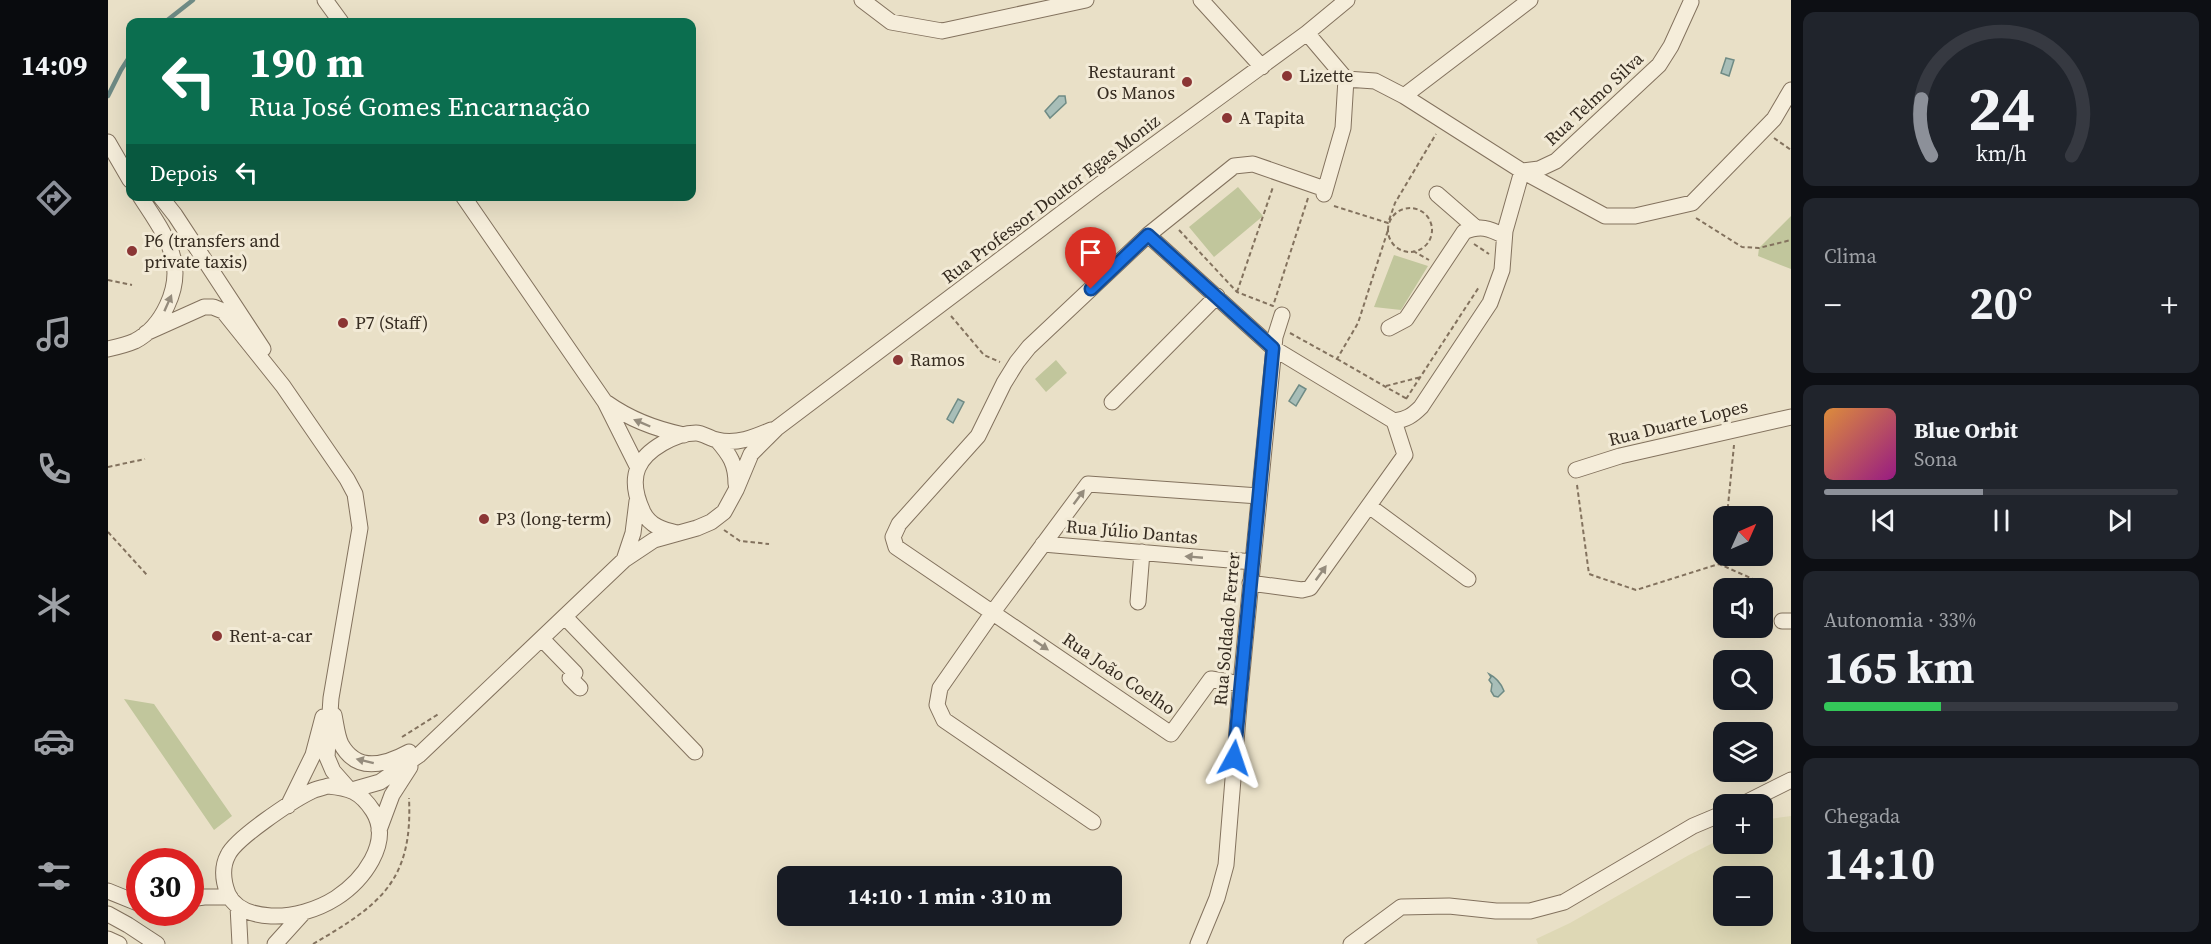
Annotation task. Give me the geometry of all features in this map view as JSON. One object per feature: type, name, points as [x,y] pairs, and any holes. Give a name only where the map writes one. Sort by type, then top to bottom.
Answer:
[{"type":"street","points":[[325,0],[338,18]]},
{"type":"street","points":[[862,0],[891,22],[942,31],[1086,0]]},
{"type":"street","points":[[1201,0],[1262,67]]},
{"type":"street","name":"Rua Professor Doutor Egas Moniz","points":[[777,428],[1095,188],[1308,33],[1347,0]]},
{"type":"street","points":[[1404,96],[1530,0]]},
{"type":"street","name":"Rua Telmo Silva","points":[[1522,171],[1539,169],[1556,161],[1659,65],[1671,46],[1690,0]]},
{"type":"street","points":[[993,612],[896,547],[893,537],[899,524],[978,436],[1013,368],[1029,347],[1148,235],[1234,166],[1253,164],[1323,193],[1343,128],[1346,79],[1308,33]]},
{"type":"street","points":[[1346,79],[1375,81],[1404,96],[1522,171],[1605,216],[1635,216],[1692,203],[1774,119],[1791,90]]},
{"type":"street","points":[[108,141],[126,158]]},
{"type":"street","points":[[108,141],[126,173]]},
{"type":"street","points":[[1148,235],[1273,348],[1394,421],[1402,420],[1413,415],[1421,407],[1490,303],[1502,270],[1504,236],[1522,171]]},
{"type":"street","points":[[1437,194],[1472,234]]},
{"type":"street","points":[[143,201],[173,258],[175,277],[173,291],[165,310],[146,333]]},
{"type":"street","points":[[164,201],[257,336],[283,386]]},
{"type":"street","points":[[466,201],[605,402],[638,468]]},
{"type":"street","points":[[1389,328],[1406,319],[1464,232],[1472,234],[1489,228],[1504,236]]},
{"type":"street","points":[[1112,402],[1217,296]]},
{"type":"street","points":[[108,349],[125,345],[204,307],[213,307],[223,311],[283,386],[347,479],[355,494],[359,511],[360,528],[331,698],[327,757],[333,771],[350,789],[366,801],[375,815],[379,841],[374,856],[352,885],[335,898],[304,912],[278,916],[260,915],[249,913],[234,902],[204,897]]},
{"type":"street","name":"Rua Soldado Ferrer","points":[[1198,944],[1217,898],[1226,865],[1273,348],[1280,320]]},
{"type":"street","points":[[605,402],[626,416],[656,429],[684,435]]},
{"type":"street","name":"Rua Duarte Lopes","points":[[1576,470],[1620,456],[1791,417]]},
{"type":"street","points":[[1250,584],[1302,591],[1310,588],[1405,455],[1394,421]]},
{"type":"street","points":[[678,533],[662,530],[646,518],[638,501],[635,489],[638,468],[648,454],[659,446],[684,435],[697,433],[717,440],[749,440],[777,428]]},
{"type":"street","points":[[240,944],[234,902],[224,883],[223,868],[228,853],[237,843],[312,790],[328,786],[350,789],[380,782],[419,755],[438,737],[450,715],[542,639],[624,560],[654,540],[697,528],[711,522],[724,512],[751,454],[777,428]]},
{"type":"street","points":[[717,440],[730,454],[735,465],[736,490]]},
{"type":"street","points":[[1093,822],[944,720],[937,705],[940,688],[1088,484],[1259,496]]},
{"type":"street","points":[[624,560],[633,533],[638,501]]},
{"type":"street","points":[[1369,506],[1468,579]]},
{"type":"street","name":"Rua Júlio Dantas","points":[[1043,544],[1253,562]]},
{"type":"street","points":[[1138,602],[1142,552]]},
{"type":"street","name":"Rua João Coelho","points":[[993,612],[1171,734],[1211,679],[1241,684]]},
{"type":"street","points":[[566,617],[695,752]]},
{"type":"street","points":[[542,639],[574,673],[570,678],[580,688]]},
{"type":"street","points":[[331,698],[340,741],[356,760],[367,764],[391,762],[438,737]]},
{"type":"street","points":[[288,806],[313,755],[317,735],[331,698]]},
{"type":"street","points":[[379,830],[399,783],[419,755]]},
{"type":"street","points":[[1763,794],[1791,780]]},
{"type":"street","points":[[1351,944],[1401,907],[1449,906],[1496,911],[1530,911],[1564,902],[1693,826],[1713,818]]},
{"type":"street","points":[[108,891],[126,898]]},
{"type":"street","points":[[275,944],[304,912]]},
{"type":"street","points":[[108,914],[157,944]]},
{"type":"street","points":[[108,939],[119,944]]},
{"type":"path","points":[[1388,223],[1396,212],[1409,208],[1416,209],[1427,217],[1432,231],[1426,245],[1420,249],[1405,251],[1392,244],[1388,223],[1395,203],[1444,121]]},
{"type":"path","points":[[1765,129],[1791,150]]},
{"type":"path","points":[[1231,309],[1278,173]]},
{"type":"path","points":[[1169,219],[1237,292],[1273,306],[1323,193],[1388,223]]},
{"type":"path","points":[[1678,207],[1742,246],[1759,248],[1791,240]]},
{"type":"path","points":[[1336,359],[1358,323],[1388,230]]},
{"type":"path","points":[[1472,234],[1497,260]]},
{"type":"path","points":[[1406,399],[1484,279]]},
{"type":"path","points":[[108,280],[132,285]]},
{"type":"path","points":[[941,304],[984,355],[1013,368]]},
{"type":"path","points":[[1280,320],[1336,359],[1421,407]]},
{"type":"path","points":[[1384,386],[1420,377]]},
{"type":"path","points":[[1728,506],[1735,430]]},
{"type":"path","points":[[108,467],[145,459]]},
{"type":"path","points":[[1576,470],[1589,574],[1636,590],[1713,566]]},
{"type":"path","points":[[711,522],[740,541],[769,544]]},
{"type":"path","points":[[108,532],[147,575]]},
{"type":"path","points":[[1724,566],[1751,578]]},
{"type":"path","points":[[396,741],[450,715]]},
{"type":"path","points":[[313,944],[361,915],[390,885],[401,868],[406,852],[409,799],[399,783]]},
{"type":"shaded area","points":[[1791,816],[1791,944],[1538,944],[1536,939],[1570,923],[1713,843],[1713,854],[1773,854],[1773,819]]},
{"type":"green space","points":[[1238,187],[1263,216],[1214,257],[1189,227]]},
{"type":"green space","points":[[1791,216],[1791,269],[1758,256],[1759,248]]},
{"type":"green space","points":[[1394,255],[1428,266],[1401,310],[1374,307]]},
{"type":"green space","points":[[1056,360],[1067,373],[1046,392],[1035,379]]},
{"type":"green space","points":[[124,699],[154,704],[232,816],[214,830]]},
{"type":"water","points":[[1726,58],[1734,60],[1729,76],[1721,73]]},
{"type":"water","points":[[1059,96],[1065,96],[1066,103],[1050,118],[1045,111]]},
{"type":"water","points":[[1299,385],[1306,389],[1296,406],[1289,401]]},
{"type":"water","points":[[958,399],[964,402],[953,423],[947,419]]},
{"type":"water","points":[[1489,674],[1498,681],[1504,691],[1498,697],[1494,696],[1491,691],[1492,684]]},
{"type":"waterway","points":[[170,18],[193,0]]},
{"type":"waterway","points":[[108,96],[126,62]]},
{"type":"place","name":"Lizette","points":[[1287,76]]},
{"type":"place","name":"Restaurant Os Manos","points":[[1187,82]]},
{"type":"place","name":"A Tapita","points":[[1227,118]]},
{"type":"place","name":"P6 (transfers and private taxis)","points":[[132,251]]},
{"type":"place","name":"P7 (Staff)","points":[[343,323]]},
{"type":"place","name":"Ramos","points":[[898,360]]},
{"type":"place","name":"P3 (long-term)","points":[[484,519]]},
{"type":"place","name":"Rent-a-car","points":[[217,636]]},
{"type":"route","points":[[1091,289],[1148,235],[1273,348],[1234,758]]}]
